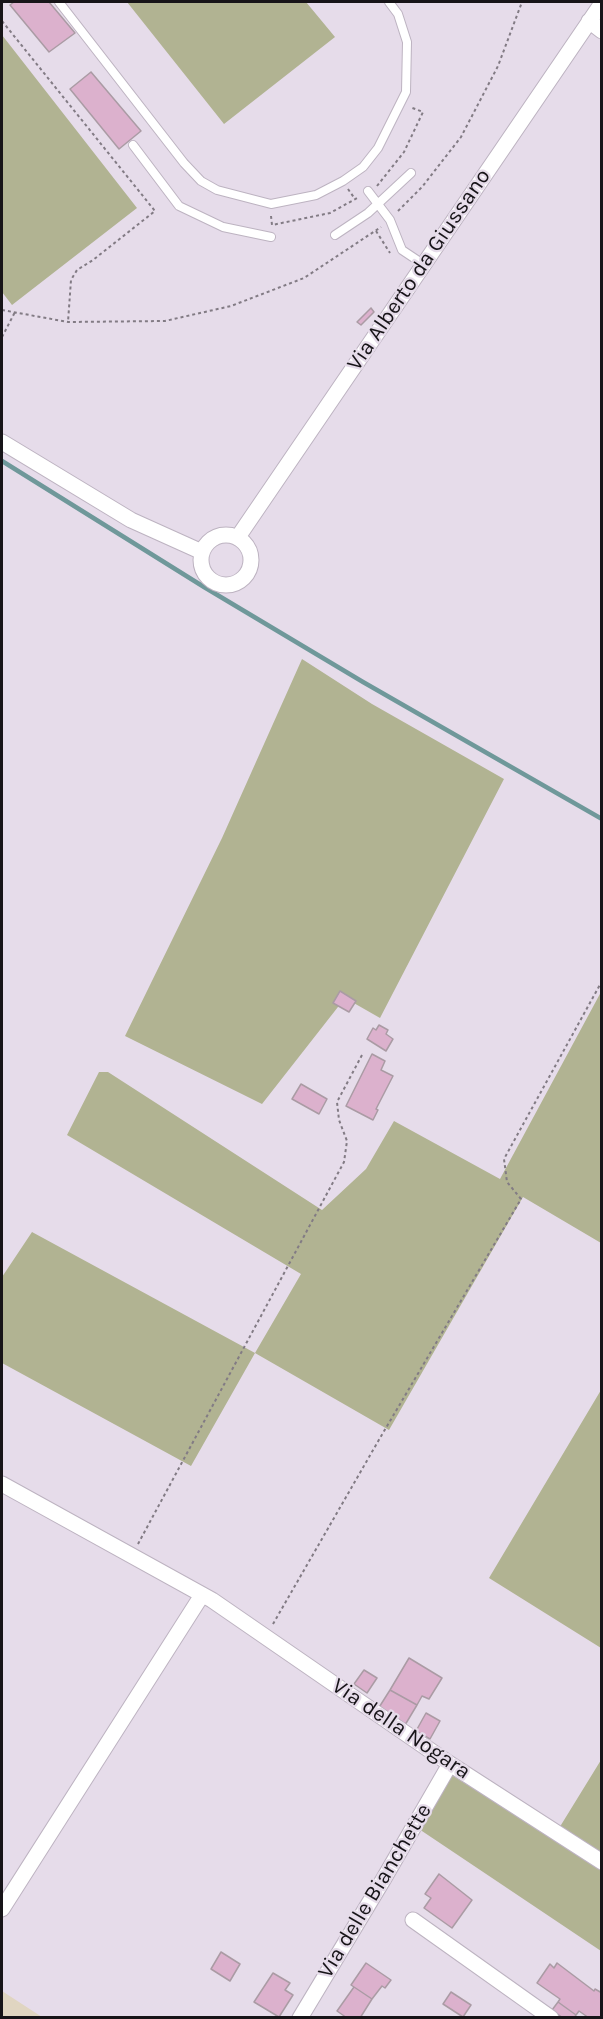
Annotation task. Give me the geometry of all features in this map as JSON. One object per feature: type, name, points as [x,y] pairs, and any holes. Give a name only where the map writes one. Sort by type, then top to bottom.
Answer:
[{"type":"street","name":"Via Alberto da Giussano","points":[[238,537],[602,3]]},
{"type":"street","points":[[589,21],[602,31]]},
{"type":"street","points":[[2,442],[131,520],[202,552]]},
{"type":"street","points":[[238,537],[249,549],[251,566],[247,574],[234,584],[225,585],[209,579],[201,564],[202,552],[208,542],[215,538],[238,537]]},
{"type":"street","name":"Via della Nogara","points":[[2,1484],[202,1595],[450,1764],[602,1862]]},
{"type":"street","points":[[2,1909],[202,1595]]},
{"type":"street","name":"Via delle Bianchette","points":[[300,2018],[450,1764]]},
{"type":"street","points":[[413,1920],[550,2018]]},
{"type":"lane","points":[[59,2],[184,163],[201,181],[218,190],[271,204],[316,195],[343,181],[363,167],[378,148],[406,92],[407,42],[398,14],[389,2]]},
{"type":"lane","points":[[133,146],[179,206],[223,227],[271,237]]},
{"type":"lane","points":[[335,236],[378,204],[411,173]]},
{"type":"lane","points":[[369,191],[390,220],[402,250],[423,264]]},
{"type":"path","points":[[2,310],[68,322],[165,321],[231,306],[304,278],[390,220],[422,187],[461,137],[498,66],[522,2]]},
{"type":"path","points":[[2,21],[155,211],[77,270],[71,280],[68,322]]},
{"type":"path","points":[[271,204],[272,225],[330,213],[379,185],[404,152],[423,112],[402,104]]},
{"type":"path","points":[[2,337],[15,312]]},
{"type":"path","points":[[266,1637],[521,1199],[507,1182],[504,1159],[602,981]]},
{"type":"path","points":[[132,1556],[344,1162],[347,1141],[339,1120],[337,1102],[362,1055]]},
{"type":"shaded area","points":[[2,1991],[42,2017],[2,2017]]},
{"type":"green space","points":[[127,2],[306,2],[335,37],[224,124]]},
{"type":"green space","points":[[2,35],[137,208],[12,305],[2,292]]},
{"type":"green space","points":[[302,659],[372,704],[504,779],[380,1018],[345,998],[262,1104],[125,1036],[222,838]]},
{"type":"green space","points":[[601,992],[601,1243],[523,1197],[389,1430],[255,1353],[301,1274],[67,1135],[99,1072],[108,1072],[322,1210],[366,1169],[394,1121],[500,1179]]},
{"type":"green space","points":[[32,1232],[255,1353],[191,1466],[2,1363],[2,1277]]},
{"type":"green space","points":[[601,1390],[601,1648],[489,1578]]},
{"type":"green space","points":[[601,1760],[601,1951],[410,1823],[447,1772],[553,1838]]},
{"type":"building","points":[[14,2],[49,2],[75,33],[49,52],[10,5]]},
{"type":"building","points":[[91,72],[141,131],[119,149],[70,89]]},
{"type":"building","points":[[371,308],[374,312],[361,325],[357,322]]},
{"type":"building","points":[[340,991],[356,1001],[349,1012],[333,1003]]},
{"type":"building","points":[[379,1025],[388,1030],[386,1034],[393,1039],[386,1051],[367,1039],[373,1028],[376,1030]]},
{"type":"building","points":[[372,1054],[385,1061],[381,1070],[393,1076],[376,1109],[378,1110],[373,1120],[346,1106]]},
{"type":"building","points":[[301,1084],[327,1099],[319,1114],[292,1099]]},
{"type":"building","points":[[409,1658],[442,1678],[429,1699],[422,1696],[417,1705],[390,1690]]},
{"type":"building","points":[[364,1670],[377,1678],[367,1693],[354,1684]]},
{"type":"building","points":[[390,1690],[417,1705],[405,1725],[378,1709]]},
{"type":"building","points":[[426,1713],[440,1721],[430,1739],[416,1731]]},
{"type":"building","points":[[439,1874],[472,1900],[452,1928],[424,1908],[431,1898],[425,1894]]},
{"type":"building","points":[[221,1952],[240,1964],[230,1981],[211,1969]]},
{"type":"building","points":[[366,1963],[391,1980],[385,1988],[382,1986],[372,1999],[351,1985]]},
{"type":"building","points":[[557,1963],[594,1991],[595,1989],[602,1993],[602,2018],[589,2018],[579,2011],[576,2015],[558,2002],[560,1999],[537,1983],[550,1964],[554,1968]]},
{"type":"building","points":[[273,1973],[290,1983],[285,1990],[293,1995],[279,2017],[254,2002]]},
{"type":"building","points":[[354,1987],[372,1999],[360,2018],[347,2018],[337,2011]]},
{"type":"building","points":[[451,1992],[471,2005],[463,2017],[443,2004]]},
{"type":"building","points":[[558,2002],[576,2015],[574,2018],[563,2018],[552,2010]]},
{"type":"waterway","points":[[2,461],[204,587],[363,682],[602,819]]}]
